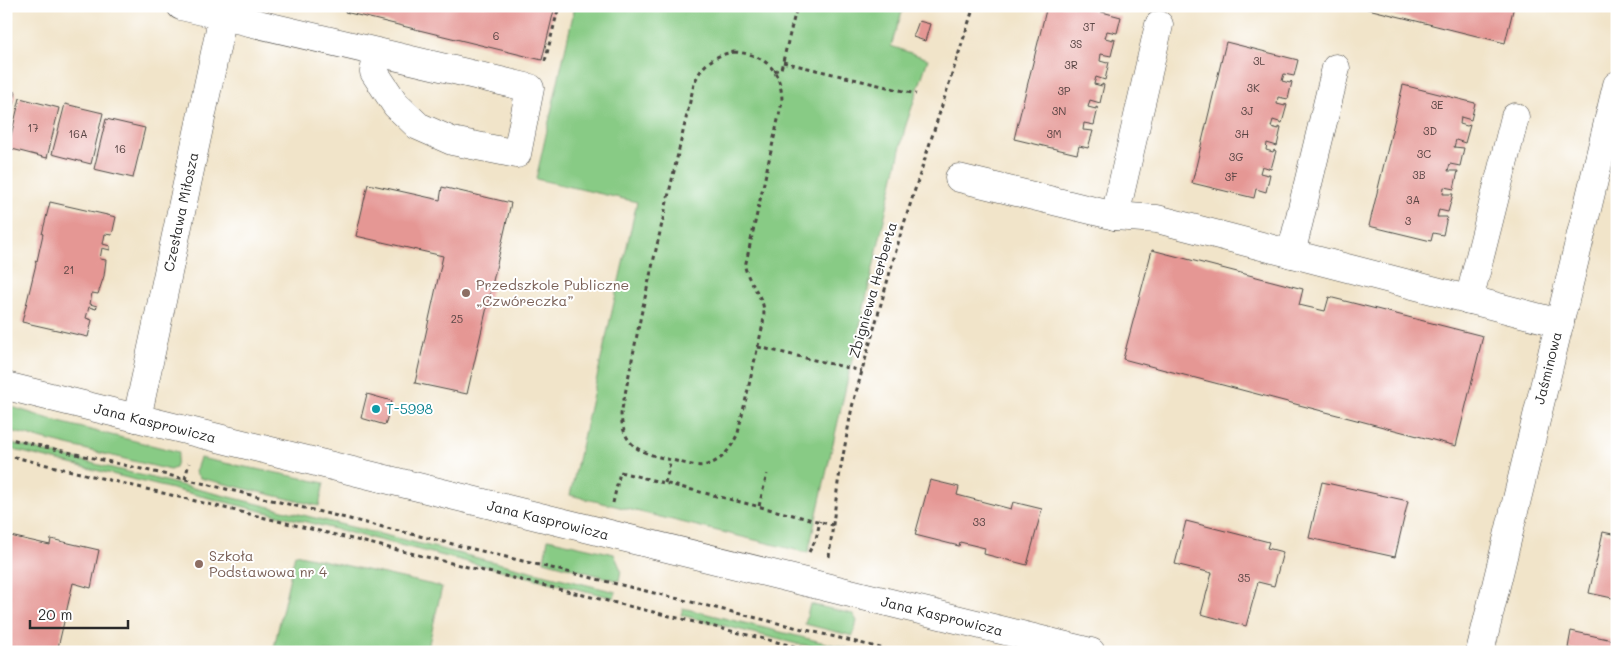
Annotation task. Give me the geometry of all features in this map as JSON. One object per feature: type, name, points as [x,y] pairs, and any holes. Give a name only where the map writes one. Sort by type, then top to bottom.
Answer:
[{"type":"street","points":[[181,6],[224,11],[376,52],[530,88],[518,154],[452,141],[418,126],[396,105],[374,72],[376,52]]},
{"type":"street","name":"Czesława Miłosza","points":[[137,418],[224,11]]},
{"type":"street","points":[[1115,216],[1159,25]]},
{"type":"street","points":[[1291,254],[1336,68]]},
{"type":"street","name":"Jaśminowa","points":[[1480,652],[1617,85]]},
{"type":"street","points":[[1468,300],[1515,117]]},
{"type":"street","points":[[959,178],[1115,216],[1157,219],[1560,324]]},
{"type":"street","name":"Jana Kasprowicza","points":[[6,386],[1091,652]]},
{"type":"path","points":[[545,60],[559,6]]},
{"type":"path","points":[[774,71],[781,68],[797,6]]},
{"type":"path","name":"Zbigniewa Herberta","points":[[824,587],[838,484],[852,407],[896,249],[974,6]]},
{"type":"path","points":[[734,52],[752,54],[767,62],[774,71],[782,90],[782,102],[745,267],[762,300],[764,310],[758,347],[738,433],[730,448],[718,460],[702,466],[654,456],[637,449],[625,435],[621,414],[623,400],[694,84],[697,76],[709,61],[726,53],[734,52]]},
{"type":"path","points":[[783,62],[916,94]]},
{"type":"path","points":[[758,347],[862,371]]},
{"type":"path","points":[[6,438],[185,479],[897,652]]},
{"type":"path","points":[[6,456],[818,652]]},
{"type":"path","points":[[665,483],[670,460]]},
{"type":"path","points":[[612,504],[620,472],[833,525]]},
{"type":"path","points":[[759,506],[767,474]]},
{"type":"path","points":[[804,555],[811,551],[816,540],[820,521]]},
{"type":"green space","points":[[575,6],[904,6],[891,46],[928,59],[905,128],[808,553],[570,495],[637,202],[536,179]]},
{"type":"green space","points":[[6,405],[59,422],[179,452],[175,468],[170,470],[6,430]]},
{"type":"green space","points":[[6,442],[616,592],[614,598],[6,448]]},
{"type":"green space","points":[[200,458],[324,483],[319,506],[200,478],[195,472]]},
{"type":"green space","points":[[548,539],[614,554],[621,570],[619,581],[544,561]]},
{"type":"green space","points":[[295,554],[442,587],[427,652],[273,652]]},
{"type":"green space","points":[[810,604],[853,614],[857,621],[853,636],[805,624]]},
{"type":"green space","points":[[683,608],[850,649],[849,652],[797,644],[681,615]]},
{"type":"building","points":[[347,6],[555,6],[542,60],[345,12]]},
{"type":"building","points":[[1047,6],[1079,6],[1121,17],[1117,33],[1107,31],[1105,38],[1115,39],[1111,56],[1101,54],[1100,61],[1109,62],[1105,80],[1096,77],[1094,84],[1104,85],[1100,103],[1090,100],[1088,107],[1098,108],[1094,125],[1084,123],[1083,130],[1093,131],[1088,148],[1079,146],[1077,154],[1014,139]]},
{"type":"building","points":[[1356,6],[1514,6],[1505,43]]},
{"type":"building","points":[[919,21],[930,24],[925,41],[913,37]]},
{"type":"building","points":[[1226,42],[1298,60],[1294,76],[1284,74],[1282,81],[1292,82],[1288,99],[1278,97],[1277,104],[1287,105],[1282,123],[1273,120],[1271,127],[1281,128],[1277,146],[1267,143],[1266,150],[1276,151],[1271,169],[1262,166],[1260,173],[1270,174],[1266,192],[1256,189],[1254,198],[1192,183]]},
{"type":"building","points":[[1403,85],[1475,103],[1471,120],[1461,117],[1460,124],[1470,125],[1465,143],[1456,140],[1454,147],[1464,148],[1460,166],[1450,164],[1448,171],[1458,171],[1454,189],[1444,187],[1443,194],[1453,194],[1448,212],[1439,210],[1437,217],[1447,217],[1443,235],[1433,233],[1431,241],[1369,226]]},
{"type":"building","points":[[6,90],[16,92],[7,129],[6,129]]},
{"type":"building","points":[[20,98],[59,108],[47,158],[8,148]]},
{"type":"building","points":[[65,104],[103,113],[91,164],[52,154]]},
{"type":"building","points":[[106,119],[145,128],[133,178],[94,169]]},
{"type":"building","points":[[368,184],[440,200],[442,187],[511,203],[467,394],[415,383],[443,256],[356,236]]},
{"type":"building","points":[[50,202],[116,217],[112,235],[105,234],[103,244],[110,246],[110,250],[102,248],[100,259],[106,260],[104,276],[98,294],[92,293],[90,304],[97,306],[96,309],[89,307],[86,318],[92,320],[88,337],[22,322]]},
{"type":"building","points":[[1152,250],[1303,289],[1299,305],[1325,311],[1329,297],[1483,336],[1456,446],[1123,359]]},
{"type":"building","name":"T-5998","points":[[367,394],[392,401],[385,425],[361,418]]},
{"type":"building","points":[[930,480],[959,487],[957,495],[1011,509],[1013,502],[1042,509],[1027,565],[984,554],[985,548],[960,542],[959,546],[915,535]]},
{"type":"building","points":[[1322,482],[1408,501],[1395,557],[1309,538]]},
{"type":"building","points":[[1186,521],[1269,542],[1267,548],[1283,552],[1274,586],[1258,582],[1246,626],[1201,614],[1212,573],[1175,564]]},
{"type":"building","points":[[1603,532],[1617,535],[1617,599],[1589,593]]},
{"type":"building","points":[[6,535],[50,545],[51,539],[99,550],[91,588],[73,583],[57,652],[6,652]]},
{"type":"building","points":[[1571,631],[1617,641],[1617,652],[1575,652],[1576,650],[1568,648]]},
{"type":"place","name":"Przedszkole Publiczne „Czwóreczka”","points":[[466,293]]},
{"type":"place","name":"T-5998","points":[[376,409]]},
{"type":"place","name":"Szkoła Podstawowa nr 4","points":[[199,564]]}]
